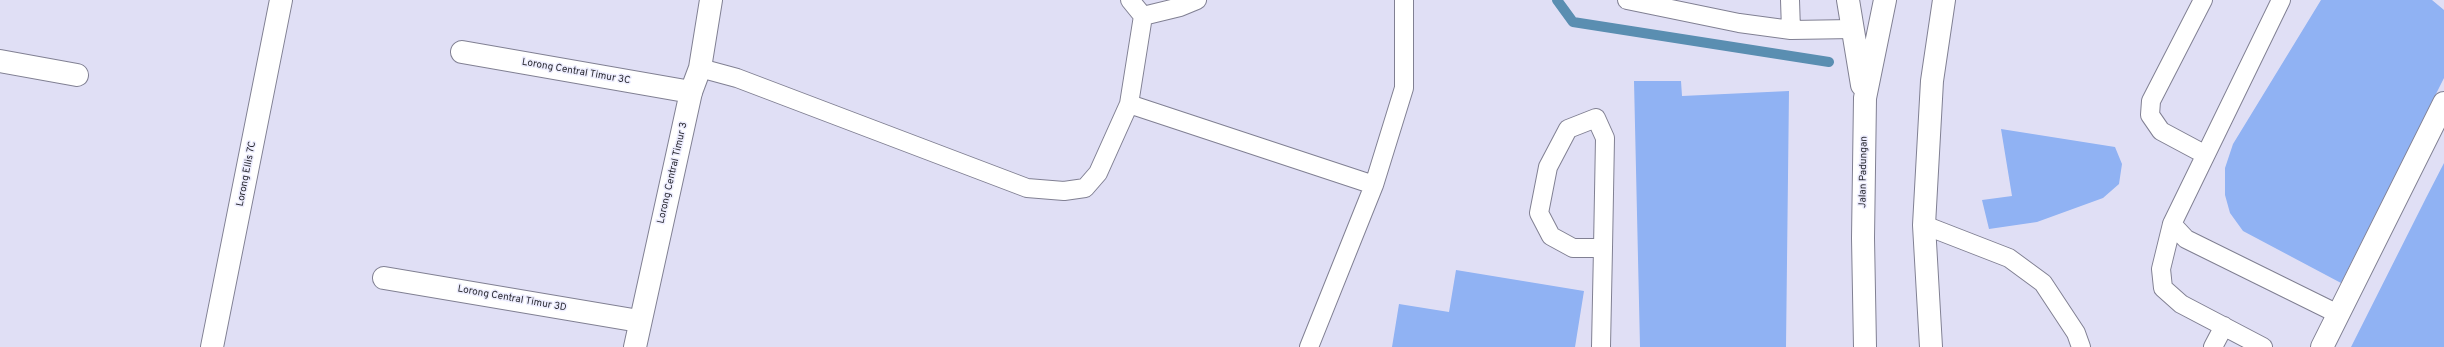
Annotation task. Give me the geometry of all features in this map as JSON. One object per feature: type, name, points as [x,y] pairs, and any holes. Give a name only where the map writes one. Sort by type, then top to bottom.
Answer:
[{"type":"street","name":"Lorong Ellis 7C","points":[[212,347],[281,0]]},
{"type":"street","name":"Lorong Central Timur 3","points":[[635,347],[639,321],[691,92],[700,68],[711,0]]},
{"type":"street","points":[[1848,0],[1865,98]]},
{"type":"street","name":"Jalan Padungan","points":[[1865,347],[1863,238],[1865,98],[1885,0]]},
{"type":"street","points":[[1931,347],[1924,225],[1932,81],[1944,0]]},
{"type":"street","name":"Lorong Central Timur 3C","points":[[462,52],[691,92]]},
{"type":"street","points":[[0,61],[77,75]]},
{"type":"street","points":[[2322,347],[2444,103]]},
{"type":"street","name":"Lorong Central Timur 3D","points":[[384,278],[639,321]]},
{"type":"lane","points":[[700,68],[737,78],[1027,188],[1064,191],[1085,188],[1098,173],[1130,104],[1143,16],[1130,0]]},
{"type":"lane","points":[[1143,16],[1180,7],[1197,0]]},
{"type":"lane","points":[[1308,347],[1374,185],[1404,88],[1404,0]]},
{"type":"lane","points":[[1627,0],[1739,23],[1791,30],[1853,29]]},
{"type":"lane","points":[[1790,0],[1791,30]]},
{"type":"lane","points":[[2203,0],[2151,101],[2150,115],[2161,132],[2204,154]]},
{"type":"lane","points":[[2263,347],[2181,304],[2163,288],[2161,269],[2172,224],[2204,154],[2281,0]]},
{"type":"lane","points":[[1130,104],[1374,185]]},
{"type":"lane","points":[[1601,347],[1603,248],[1605,138],[1596,118],[1568,129],[1548,167],[1539,213],[1551,236],[1567,245],[1573,248],[1603,248]]},
{"type":"lane","points":[[2172,224],[2186,239],[2338,314]]},
{"type":"lane","points":[[1924,225],[2009,258],[2043,282],[2076,332],[2081,347]]},
{"type":"lane","points":[[2213,347],[2224,326]]},
{"type":"building","points":[[2321,0],[2432,0],[2444,10],[2444,78],[2341,283],[2243,231],[2230,213],[2225,195],[2225,168],[2233,144]]},
{"type":"building","points":[[1634,81],[1681,81],[1682,96],[1789,91],[1786,347],[1640,347]]},
{"type":"building","points":[[2001,129],[2115,147],[2122,164],[2119,184],[2103,198],[2037,222],[1989,229],[1982,200],[2012,196]]},
{"type":"building","points":[[2444,163],[2444,347],[2351,347],[2427,196]]},
{"type":"building","points":[[1456,270],[1584,291],[1575,347],[1392,347],[1399,304],[1449,312]]},
{"type":"waterway","points":[[1557,0],[1573,22],[1829,62]]}]
